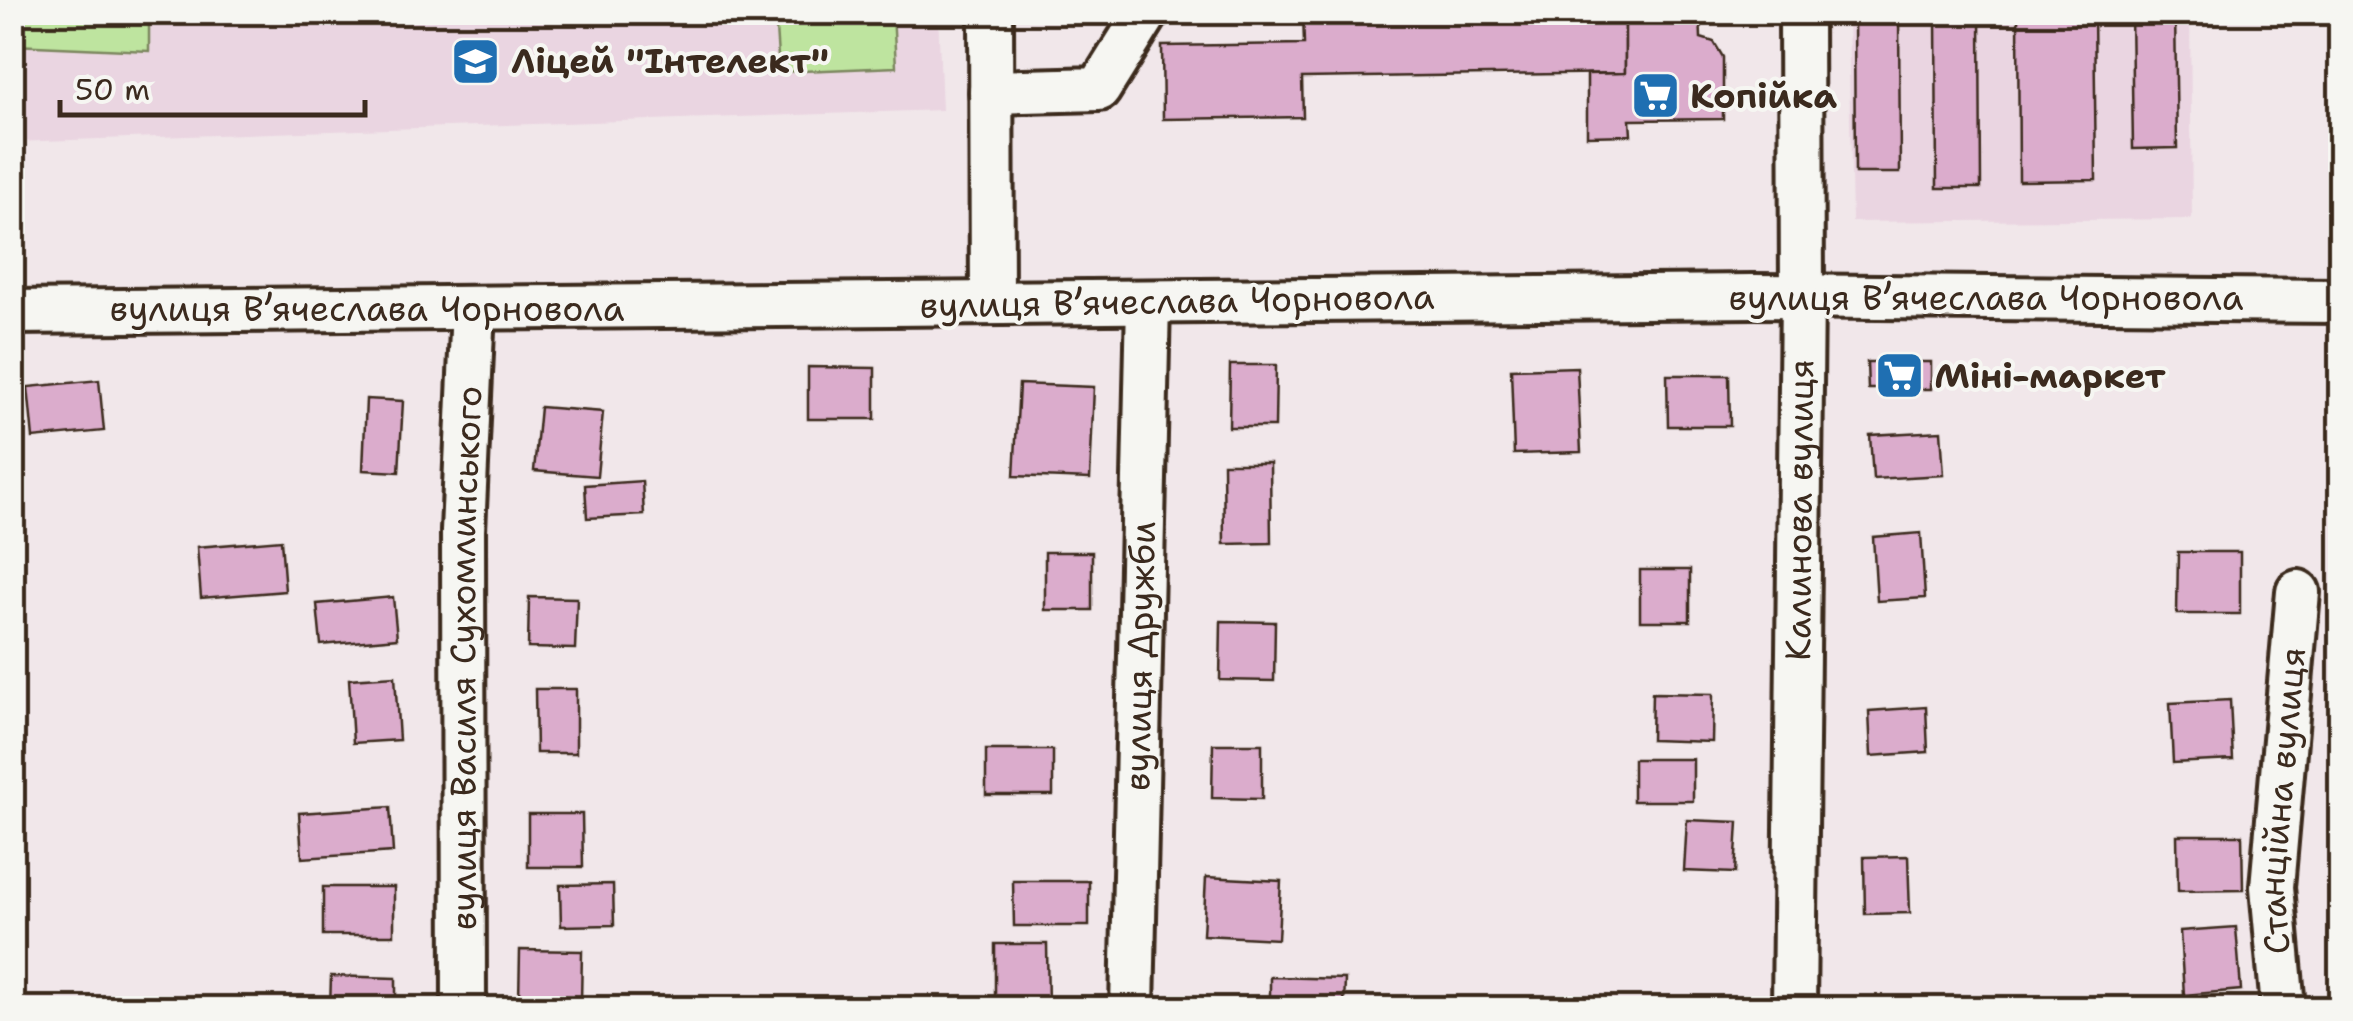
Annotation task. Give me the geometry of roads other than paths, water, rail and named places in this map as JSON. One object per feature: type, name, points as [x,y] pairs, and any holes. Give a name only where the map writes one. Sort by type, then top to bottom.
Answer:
[{"type":"street","points":[[991,12],[992,303]]},
{"type":"street","points":[[991,92],[1099,90],[1147,12]]},
{"type":"street","name":"Калинова вулиця","points":[[1794,1008],[1802,296],[1800,12]]},
{"type":"street","name":"вулиця Вʼячеслава Чорновола","points":[[12,312],[1802,296],[2340,301]]},
{"type":"street","name":"вулиця Дружби","points":[[1132,1008],[1148,302]]},
{"type":"street","name":"вулиця Василя Сухомлинського","points":[[464,1008],[463,532],[474,308]]},
{"type":"street","name":"Станційна вулиця","points":[[2283,1008],[2272,888],[2298,592]]},
{"type":"place","name":"Ліцей \"Інтелект\"","points":[[476,61]]},
{"type":"place","name":"Копійка","points":[[1655,96]]},
{"type":"place","name":"Міні-маркет","points":[[1899,376]]}]
